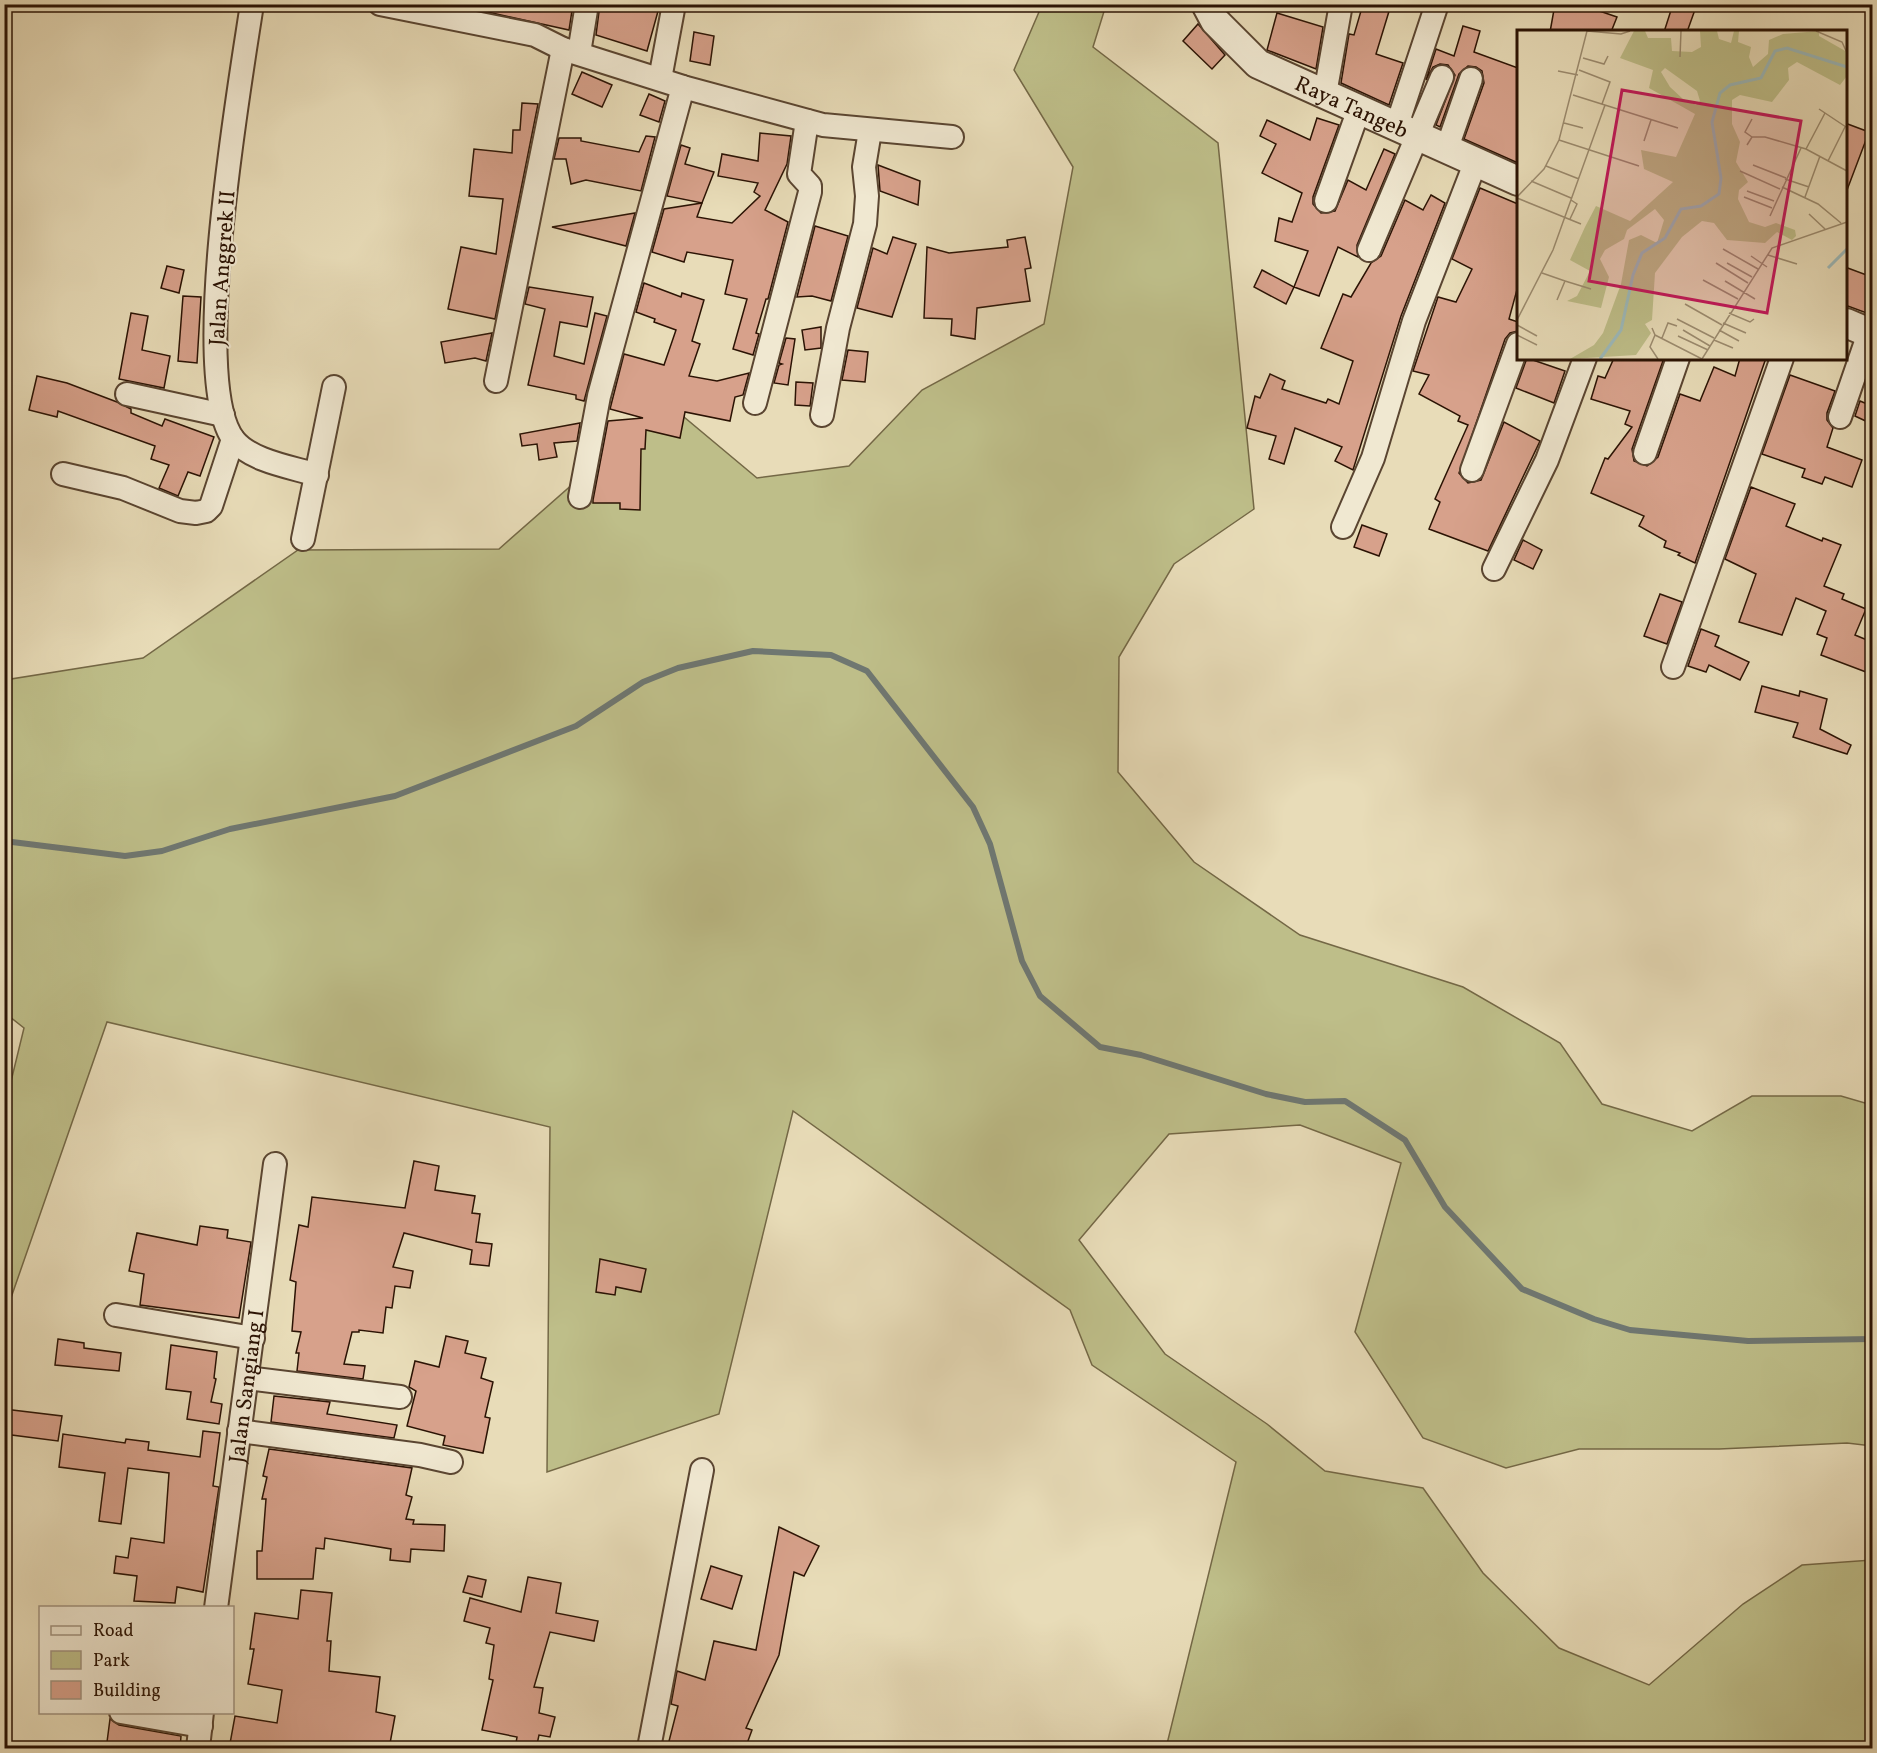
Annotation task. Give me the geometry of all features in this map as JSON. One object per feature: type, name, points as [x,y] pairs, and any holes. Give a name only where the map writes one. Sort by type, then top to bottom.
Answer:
[{"type":"street","name":"Jalan Anggrek II","points":[[234,439],[223,415],[216,379],[215,321],[228,168],[252,4]]},
{"type":"street","points":[[380,4],[535,34],[571,51],[683,87],[807,121],[870,131],[952,137]]},
{"type":"street","points":[[496,381],[571,51],[587,4]]},
{"type":"street","points":[[660,79],[674,4]]},
{"type":"street","name":"Raya Tangeb","points":[[1206,4],[1215,21],[1258,64],[1517,181]]},
{"type":"street","points":[[1325,94],[1341,4]]},
{"type":"street","points":[[1370,250],[1408,130],[1437,4]]},
{"type":"street","points":[[1408,130],[1442,77]]},
{"type":"street","points":[[1447,148],[1471,79]]},
{"type":"street","points":[[580,497],[600,396],[683,87]]},
{"type":"street","points":[[1326,201],[1359,109]]},
{"type":"street","points":[[755,403],[810,192],[810,186],[799,174],[807,121]]},
{"type":"street","points":[[822,415],[838,328],[865,224],[867,196],[864,167],[870,131]]},
{"type":"street","points":[[1343,527],[1373,458],[1414,321],[1476,161]]},
{"type":"street","points":[[1840,417],[1862,330]]},
{"type":"street","points":[[1472,470],[1517,347]]},
{"type":"street","points":[[1494,569],[1547,460],[1584,360]]},
{"type":"street","points":[[1645,453],[1677,360]]},
{"type":"street","points":[[1673,667],[1781,360]]},
{"type":"street","points":[[303,539],[334,387]]},
{"type":"street","points":[[128,394],[223,415]]},
{"type":"street","points":[[63,474],[123,489],[180,511],[196,513],[206,511],[211,506],[234,439],[267,460],[317,475]]},
{"type":"street","name":"Jalan Sangiang I","points":[[216,1606],[275,1164]]},
{"type":"street","points":[[116,1315],[253,1338]]},
{"type":"street","points":[[247,1378],[400,1397]]},
{"type":"street","points":[[240,1431],[390,1450],[452,1462]]},
{"type":"street","points":[[649,1749],[702,1470]]},
{"type":"street","points":[[134,1714],[201,1719],[198,1749]]},
{"type":"green space","points":[[1042,5],[1106,5],[1093,47],[1218,143],[1254,509],[1174,564],[1119,657],[1118,772],[1194,862],[1300,935],[1463,987],[1560,1043],[1602,1104],[1692,1131],[1752,1096],[1841,1096],[1872,1105],[1872,1446],[1847,1443],[1719,1449],[1579,1449],[1506,1468],[1423,1438],[1355,1332],[1401,1163],[1300,1125],[1169,1134],[1079,1240],[1165,1354],[1267,1424],[1325,1471],[1423,1488],[1483,1573],[1559,1648],[1649,1685],[1743,1604],[1802,1565],[1872,1560],[1872,1748],[1166,1748],[1236,1462],[1092,1365],[1070,1310],[793,1111],[719,1414],[547,1472],[550,1127],[107,1022],[5,1315],[5,1106],[24,1028],[5,1013],[5,680],[143,658],[298,550],[499,549],[666,402],[757,478],[849,466],[922,390],[1044,324],[1073,167],[1014,70]]},
{"type":"building","points":[[483,4],[573,4],[569,30],[483,11]]},
{"type":"building","points":[[600,4],[660,4],[647,51],[596,35]]},
{"type":"building","points":[[1363,4],[1390,8],[1376,54],[1403,63],[1389,105],[1341,83],[1349,34],[1354,35]]},
{"type":"building","points":[[1555,4],[1579,4],[1617,17],[1612,30],[1550,30]]},
{"type":"building","points":[[1673,4],[1697,4],[1688,30],[1665,30]]},
{"type":"building","points":[[1277,13],[1323,27],[1316,69],[1267,50]]},
{"type":"building","points":[[1198,24],[1225,55],[1212,69],[1183,41]]},
{"type":"building","points":[[1463,26],[1480,31],[1474,52],[1517,68],[1517,163],[1464,139],[1484,83],[1482,71],[1476,67],[1468,66],[1459,74],[1440,127],[1436,125],[1455,75],[1448,65],[1440,64],[1433,67],[1426,80],[1436,49],[1454,56]]},
{"type":"building","points":[[694,32],[714,36],[710,65],[690,61]]},
{"type":"building","points":[[582,72],[612,85],[602,107],[572,94]]},
{"type":"building","points":[[649,94],[665,101],[659,122],[640,115]]},
{"type":"building","points":[[522,103],[538,104],[495,319],[448,309],[461,247],[496,254],[503,199],[469,196],[474,149],[512,153],[513,130],[520,130]]},
{"type":"building","points":[[1317,118],[1339,125],[1313,197],[1313,204],[1321,213],[1335,211],[1348,180],[1366,190],[1384,149],[1395,154],[1357,245],[1358,257],[1338,247],[1319,296],[1294,287],[1308,251],[1275,241],[1279,218],[1292,222],[1302,193],[1262,173],[1276,144],[1260,136],[1267,120],[1310,140]]},
{"type":"building","points":[[1847,124],[1869,132],[1847,190]]},
{"type":"building","points":[[760,133],[791,136],[787,164],[765,210],[788,222],[768,299],[766,299],[756,333],[759,334],[753,355],[733,349],[747,299],[725,294],[733,260],[687,252],[684,262],[652,252],[664,209],[702,203],[697,217],[732,223],[760,196],[754,192],[758,183],[718,176],[722,154],[758,161]]},
{"type":"building","points":[[646,136],[655,137],[641,191],[586,180],[571,184],[566,159],[554,159],[559,138],[581,138],[581,141],[639,152]]},
{"type":"building","points":[[681,145],[690,148],[685,164],[714,172],[702,203],[667,196]]},
{"type":"building","points":[[878,165],[920,181],[918,205],[880,191]]},
{"type":"building","points":[[1480,188],[1517,204],[1517,290],[1509,319],[1517,322],[1517,331],[1510,333],[1505,339],[1459,473],[1468,483],[1481,480],[1504,422],[1540,441],[1488,551],[1429,529],[1440,502],[1435,499],[1468,425],[1458,421],[1460,416],[1419,394],[1429,375],[1413,371],[1438,297],[1456,302],[1472,269],[1452,259]]},
{"type":"building","points":[[1431,195],[1445,203],[1401,316],[1353,470],[1335,461],[1342,447],[1295,428],[1284,464],[1269,459],[1276,436],[1247,428],[1255,396],[1260,398],[1270,374],[1285,381],[1282,389],[1326,403],[1328,399],[1339,404],[1353,361],[1321,348],[1343,294],[1351,297],[1371,263],[1381,256],[1405,200],[1423,210]]},
{"type":"building","points":[[635,213],[626,246],[552,227]]},
{"type":"building","points":[[815,226],[848,236],[831,301],[812,296],[797,297]]},
{"type":"building","points":[[893,237],[916,244],[892,317],[857,308],[873,248],[887,254]]},
{"type":"building","points":[[1025,237],[1031,268],[1025,269],[1030,301],[977,308],[975,339],[951,335],[952,319],[924,318],[927,247],[949,253],[1008,247],[1007,240]]},
{"type":"building","points":[[167,266],[184,270],[179,293],[161,288]]},
{"type":"building","points":[[1847,268],[1872,277],[1872,315],[1847,306]]},
{"type":"building","points":[[1262,270],[1294,287],[1286,304],[1254,287]]},
{"type":"building","points":[[644,283],[681,297],[682,293],[704,300],[692,341],[700,344],[689,376],[717,381],[749,373],[743,395],[735,397],[730,421],[685,412],[680,438],[646,430],[645,449],[641,449],[640,510],[620,509],[620,503],[593,503],[593,500],[608,421],[643,418],[610,409],[624,354],[664,365],[676,330],[636,312]]},
{"type":"building","points":[[529,287],[593,297],[587,327],[560,322],[554,356],[584,364],[595,313],[607,316],[584,401],[576,399],[576,395],[528,385],[545,309],[525,304]]},
{"type":"building","points":[[183,296],[201,297],[197,363],[178,361]]},
{"type":"building","points":[[131,313],[148,316],[142,350],[170,356],[164,388],[119,379]]},
{"type":"building","points":[[821,327],[821,348],[805,350],[802,330]]},
{"type":"building","points":[[492,333],[486,361],[475,358],[445,363],[441,342]]},
{"type":"building","points":[[786,338],[795,339],[788,385],[774,383],[779,365],[782,364],[779,363]]},
{"type":"building","points":[[848,350],[868,352],[865,382],[842,380]]},
{"type":"building","points":[[1526,360],[1565,371],[1554,403],[1516,388]]},
{"type":"building","points":[[1613,360],[1663,360],[1632,449],[1634,461],[1647,466],[1658,457],[1680,394],[1700,401],[1714,367],[1735,376],[1739,360],[1765,360],[1695,563],[1678,555],[1680,553],[1664,547],[1666,541],[1639,526],[1644,516],[1591,493],[1605,458],[1608,459],[1632,427],[1625,424],[1630,411],[1591,399],[1598,376],[1605,378]]},
{"type":"building","points":[[1790,375],[1835,391],[1827,413],[1827,420],[1833,428],[1827,447],[1862,460],[1852,487],[1825,477],[1822,484],[1802,477],[1805,469],[1762,454]]},
{"type":"building","points":[[37,376],[67,383],[117,402],[131,409],[131,413],[162,426],[165,419],[214,437],[200,476],[188,472],[178,496],[159,488],[169,465],[151,459],[155,446],[58,411],[57,417],[29,410]]},
{"type":"building","points":[[796,382],[813,383],[810,406],[795,405]]},
{"type":"building","points":[[1860,401],[1872,406],[1872,424],[1855,416]]},
{"type":"building","points":[[580,423],[577,441],[554,443],[557,457],[539,460],[537,444],[522,446],[520,434]]},
{"type":"building","points":[[1751,487],[1795,504],[1786,526],[1822,541],[1823,538],[1841,545],[1824,586],[1844,594],[1842,599],[1866,609],[1855,635],[1872,642],[1872,658],[1866,672],[1821,655],[1827,638],[1817,634],[1826,611],[1796,598],[1782,635],[1739,622],[1756,574],[1725,559]]},
{"type":"building","points":[[1362,525],[1387,534],[1379,556],[1354,547]]},
{"type":"building","points":[[1523,540],[1542,550],[1533,569],[1514,560]]},
{"type":"building","points":[[1660,594],[1682,602],[1667,644],[1644,636]]},
{"type":"building","points":[[1701,629],[1719,636],[1715,646],[1749,662],[1740,680],[1709,665],[1706,672],[1688,666]]},
{"type":"building","points":[[1762,686],[1799,696],[1800,691],[1827,699],[1820,729],[1851,745],[1847,754],[1793,737],[1798,723],[1755,712]]},
{"type":"building","points":[[414,1161],[439,1166],[435,1190],[475,1196],[472,1213],[480,1214],[476,1242],[492,1244],[489,1266],[470,1264],[472,1250],[404,1233],[393,1267],[413,1271],[410,1288],[395,1286],[392,1308],[386,1307],[383,1333],[359,1330],[359,1332],[352,1332],[344,1364],[365,1366],[363,1379],[297,1371],[299,1353],[296,1353],[301,1332],[292,1331],[296,1282],[290,1280],[299,1225],[308,1227],[312,1197],[405,1208]]},
{"type":"building","points":[[200,1226],[228,1230],[227,1238],[251,1242],[239,1318],[140,1305],[144,1274],[129,1271],[137,1233],[197,1245]]},
{"type":"building","points":[[600,1259],[646,1269],[641,1292],[616,1287],[615,1295],[596,1292]]},
{"type":"building","points":[[446,1336],[468,1341],[465,1353],[486,1358],[481,1378],[493,1382],[485,1417],[490,1418],[483,1453],[443,1445],[445,1436],[407,1426],[416,1391],[409,1387],[415,1361],[439,1367]]},
{"type":"building","points":[[58,1339],[84,1343],[84,1348],[121,1353],[119,1371],[55,1365]]},
{"type":"building","points":[[171,1345],[217,1352],[214,1378],[216,1379],[211,1402],[222,1404],[219,1424],[187,1419],[191,1392],[166,1389]]},
{"type":"building","points":[[274,1396],[330,1402],[327,1414],[397,1425],[394,1438],[271,1422]]},
{"type":"building","points":[[4,1409],[62,1416],[58,1441],[4,1434]]},
{"type":"building","points":[[203,1431],[220,1433],[213,1486],[219,1487],[203,1592],[177,1587],[175,1603],[134,1601],[137,1576],[114,1573],[116,1556],[128,1558],[131,1538],[164,1543],[169,1473],[128,1468],[121,1524],[99,1521],[105,1473],[59,1467],[63,1434],[125,1443],[126,1439],[149,1442],[148,1450],[200,1457]]},
{"type":"building","points":[[269,1449],[412,1468],[406,1495],[412,1497],[406,1519],[414,1520],[413,1524],[445,1525],[444,1551],[411,1549],[410,1562],[390,1560],[391,1549],[325,1538],[324,1549],[316,1548],[313,1579],[257,1579],[257,1551],[262,1551],[266,1499],[262,1499],[267,1477],[263,1476]]},
{"type":"building","points":[[779,1527],[819,1546],[804,1576],[794,1572],[779,1655],[746,1728],[752,1730],[745,1749],[667,1749],[678,1706],[671,1704],[677,1671],[705,1680],[714,1641],[756,1650]]},
{"type":"building","points":[[711,1566],[742,1576],[732,1609],[701,1599]]},
{"type":"building","points":[[468,1576],[486,1580],[482,1597],[463,1592]]},
{"type":"building","points":[[528,1577],[561,1583],[556,1613],[598,1621],[594,1641],[550,1632],[534,1687],[543,1688],[539,1713],[555,1717],[550,1737],[539,1735],[536,1749],[515,1749],[517,1737],[482,1730],[493,1680],[489,1679],[494,1645],[486,1643],[490,1628],[464,1621],[470,1598],[521,1612]]},
{"type":"building","points":[[301,1590],[332,1593],[327,1641],[331,1641],[329,1671],[380,1677],[376,1712],[395,1716],[389,1749],[229,1749],[235,1716],[277,1723],[282,1690],[248,1684],[254,1649],[250,1649],[255,1613],[298,1619]]},
{"type":"building","points":[[110,1719],[119,1725],[181,1736],[180,1749],[153,1749],[107,1742]]},
{"type":"waterway","points":[[4,841],[125,856],[162,851],[230,829],[395,796],[576,726],[643,682],[678,668],[753,651],[831,655],[867,671],[973,807],[990,844],[1022,961],[1040,996],[1100,1047],[1141,1055],[1266,1094],[1305,1102],[1345,1101],[1405,1140],[1445,1207],[1522,1289],[1594,1319],[1630,1330],[1748,1341],[1872,1339]]}]
